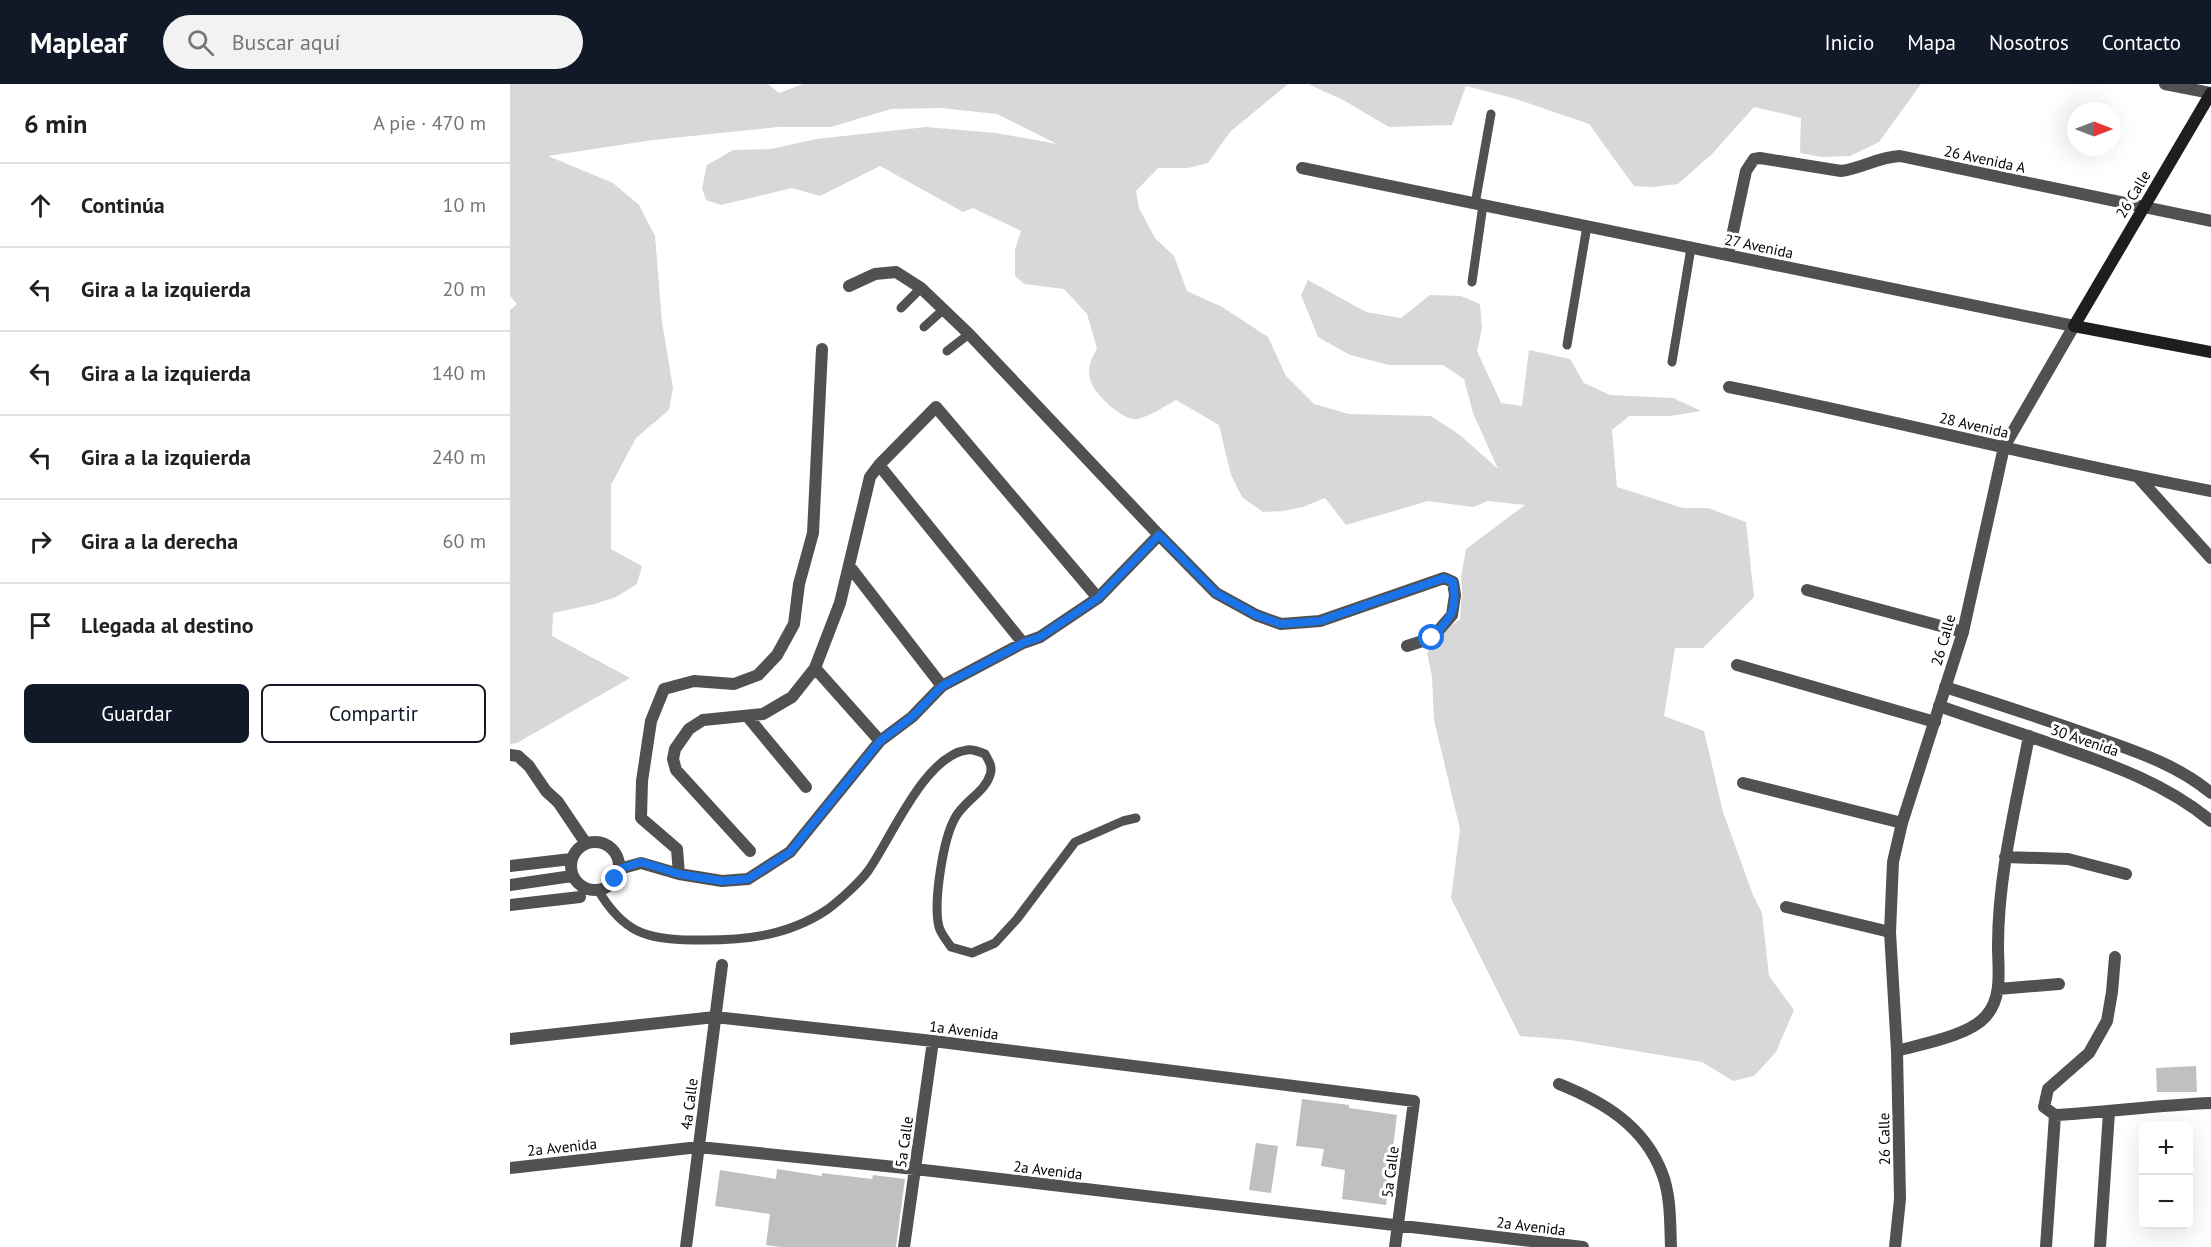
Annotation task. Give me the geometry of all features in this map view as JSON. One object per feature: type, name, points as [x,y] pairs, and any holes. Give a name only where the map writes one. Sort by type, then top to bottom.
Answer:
[{"type":"main road","name":"26 Calle","points":[[2074,326],[2211,93]]},
{"type":"main road","name":"27 Avenida","points":[[2074,326],[2211,352]]},
{"type":"street","points":[[2165,84],[2211,93]]},
{"type":"street","name":"26 Avenida A","points":[[1728,255],[1746,171],[1754,159],[1760,158],[1841,171],[1883,157],[1900,156],[2211,221]]},
{"type":"street","name":"27 Avenida","points":[[1302,168],[2074,326]]},
{"type":"street","points":[[849,286],[875,274],[896,272],[921,288],[945,309],[1216,593],[1256,615],[1281,624],[1320,621],[1444,578],[1453,582],[1455,595],[1452,615],[1432,638],[1407,646]]},
{"type":"street","name":"26 Calle","points":[[1895,1247],[1900,1199],[1897,1051],[1890,932],[1893,862],[1902,823],[1963,632],[2004,447],[2074,326]]},
{"type":"street","points":[[679,874],[677,849],[641,818],[642,781],[651,721],[664,689],[694,681],[734,684],[758,675],[777,655],[794,624],[799,584],[813,533],[822,348]]},
{"type":"street","name":"28 Avenida","points":[[1729,387],[1844,410],[2138,477],[2211,490]]},
{"type":"street","points":[[750,851],[676,770],[673,759],[675,749],[689,729],[704,720],[763,714],[792,697],[815,668],[836,613],[850,567],[870,477],[936,407],[1098,598]]},
{"type":"street","points":[[879,465],[1023,643]]},
{"type":"street","points":[[2138,477],[2211,558]]},
{"type":"street","points":[[619,869],[641,862],[679,874],[722,881],[748,879],[790,852],[880,741],[912,717],[942,686],[1023,643],[1040,637],[1098,598],[1159,535]]},
{"type":"street","points":[[850,567],[942,686]]},
{"type":"street","points":[[1807,590],[1963,632]]},
{"type":"street","points":[[1737,665],[1935,722]]},
{"type":"street","points":[[815,668],[880,741]]},
{"type":"street","name":"30 Avenida","points":[[1945,687],[2045,719],[2148,756],[2198,782],[2211,792]]},
{"type":"street","name":"30 Avenida","points":[[1939,706],[2117,766],[2156,783],[2211,821]]},
{"type":"street","points":[[747,716],[806,787]]},
{"type":"street","points":[[1897,1051],[1958,1033],[1985,1018],[1992,1008],[1998,989],[1998,940],[2005,857],[2029,736]]},
{"type":"street","points":[[510,755],[518,756],[529,766],[546,791],[558,802],[585,842]]},
{"type":"street","points":[[1743,783],[1902,823]]},
{"type":"street","points":[[585,842],[604,843],[613,849],[618,859],[619,869],[615,879],[608,887],[588,890],[579,885],[572,876],[571,859],[576,850],[585,842]]},
{"type":"street","points":[[2005,857],[2068,859],[2126,874]]},
{"type":"street","points":[[510,866],[571,859]]},
{"type":"street","points":[[510,885],[572,876]]},
{"type":"street","points":[[510,905],[580,897]]},
{"type":"street","points":[[1786,908],[1890,932]]},
{"type":"street","points":[[2115,957],[2107,1021],[2089,1053],[2048,1089],[2044,1107],[2055,1115],[2211,1103]]},
{"type":"street","name":"4a Calle","points":[[686,1247],[722,965]]},
{"type":"street","points":[[1998,989],[2059,984]]},
{"type":"street","name":"1a Avenida","points":[[510,1039],[715,1017],[933,1041],[1414,1101]]},
{"type":"street","name":"5a Calle","points":[[904,1247],[933,1041]]},
{"type":"street","points":[[1559,1084],[1607,1106],[1627,1122],[1649,1148],[1662,1173],[1669,1203],[1671,1247]]},
{"type":"street","name":"5a Calle","points":[[1395,1247],[1414,1101]]},
{"type":"street","points":[[2100,1247],[2109,1112]]},
{"type":"street","points":[[2046,1247],[2055,1115]]},
{"type":"street","name":"2a Avenida","points":[[510,1168],[699,1147],[915,1169],[1583,1247]]},
{"type":"lane","points":[[1472,282],[1491,114]]},
{"type":"lane","points":[[1567,345],[1587,226]]},
{"type":"lane","points":[[1672,362],[1691,248]]},
{"type":"lane","points":[[901,308],[921,288]]},
{"type":"lane","points":[[924,327],[945,309]]},
{"type":"lane","points":[[947,351],[969,334]]},
{"type":"lane","points":[[598,890],[607,906],[630,928],[661,940],[735,941],[792,929],[829,908],[867,872],[915,791],[951,756],[968,749],[985,754],[991,763],[991,775],[955,818],[946,844],[937,902],[939,928],[951,947],[972,953],[995,943],[1017,919],[1075,842],[1123,821],[1136,818]]},
{"type":"shaded area","points":[[510,84],[768,84],[779,93],[803,84],[1288,84],[1230,132],[1208,163],[1188,168],[1158,168],[1136,191],[1139,208],[1155,238],[1174,256],[1187,291],[1222,307],[1268,337],[1286,376],[1314,404],[1349,414],[1431,416],[1460,435],[1498,469],[1473,413],[1464,379],[1443,365],[1389,365],[1350,355],[1318,337],[1301,295],[1308,280],[1366,312],[1401,318],[1430,295],[1461,296],[1480,304],[1482,328],[1477,351],[1501,403],[1522,406],[1529,350],[1570,359],[1584,383],[1610,395],[1673,398],[1701,411],[1670,416],[1629,416],[1612,430],[1617,487],[1683,508],[1708,508],[1746,522],[1754,597],[1703,648],[1675,648],[1664,716],[1704,731],[1723,812],[1753,895],[1762,913],[1769,976],[1794,1010],[1776,1052],[1754,1076],[1733,1081],[1702,1062],[1570,1040],[1520,1036],[1451,898],[1460,829],[1434,720],[1432,676],[1427,653],[1443,632],[1460,619],[1461,577],[1466,549],[1525,505],[1488,501],[1473,507],[1428,501],[1346,525],[1325,498],[1303,507],[1263,512],[1242,497],[1231,475],[1219,425],[1176,400],[1153,413],[1132,419],[1117,411],[1103,399],[1092,385],[1089,375],[1097,348],[1087,314],[1064,289],[1024,284],[1015,276],[1015,250],[1021,231],[973,208],[963,212],[880,166],[820,196],[792,188],[721,205],[706,200],[702,188],[707,165],[733,150],[771,149],[816,139],[926,127],[996,133],[1057,144],[997,114],[941,108],[891,109],[831,127],[778,127],[653,140],[548,156],[613,183],[639,205],[655,236],[662,322],[673,388],[669,410],[636,438],[611,485],[611,549],[642,566],[637,584],[616,597],[553,613],[552,636],[630,678],[517,743],[510,744],[510,310],[517,304],[510,296]]},
{"type":"shaded area","points":[[1308,84],[1921,84],[1879,142],[1850,156],[1822,157],[1800,153],[1801,118],[1754,107],[1712,154],[1678,184],[1653,187],[1634,186],[1589,124],[1513,98],[1466,86],[1452,125],[1389,127],[1343,100]]},
{"type":"building","points":[[2196,1066],[2197,1092],[2157,1092],[2156,1068]]},
{"type":"building","points":[[1302,1099],[1349,1105],[1349,1108],[1397,1115],[1386,1205],[1342,1199],[1345,1170],[1321,1166],[1324,1149],[1296,1146]]},
{"type":"building","points":[[1256,1143],[1278,1146],[1271,1193],[1249,1190]]},
{"type":"building","points":[[777,1169],[822,1176],[822,1173],[872,1179],[873,1175],[905,1179],[896,1247],[766,1245],[770,1214],[715,1206],[720,1170],[776,1179]]},
{"type":"route","points":[[615,879],[619,869],[641,862],[679,874],[722,881],[748,879],[790,852],[880,741],[912,717],[942,686],[1023,643],[1040,637],[1098,598],[1159,535],[1216,593],[1256,615],[1281,624],[1320,621],[1444,578],[1453,582],[1455,595],[1452,615],[1432,638]]}]
